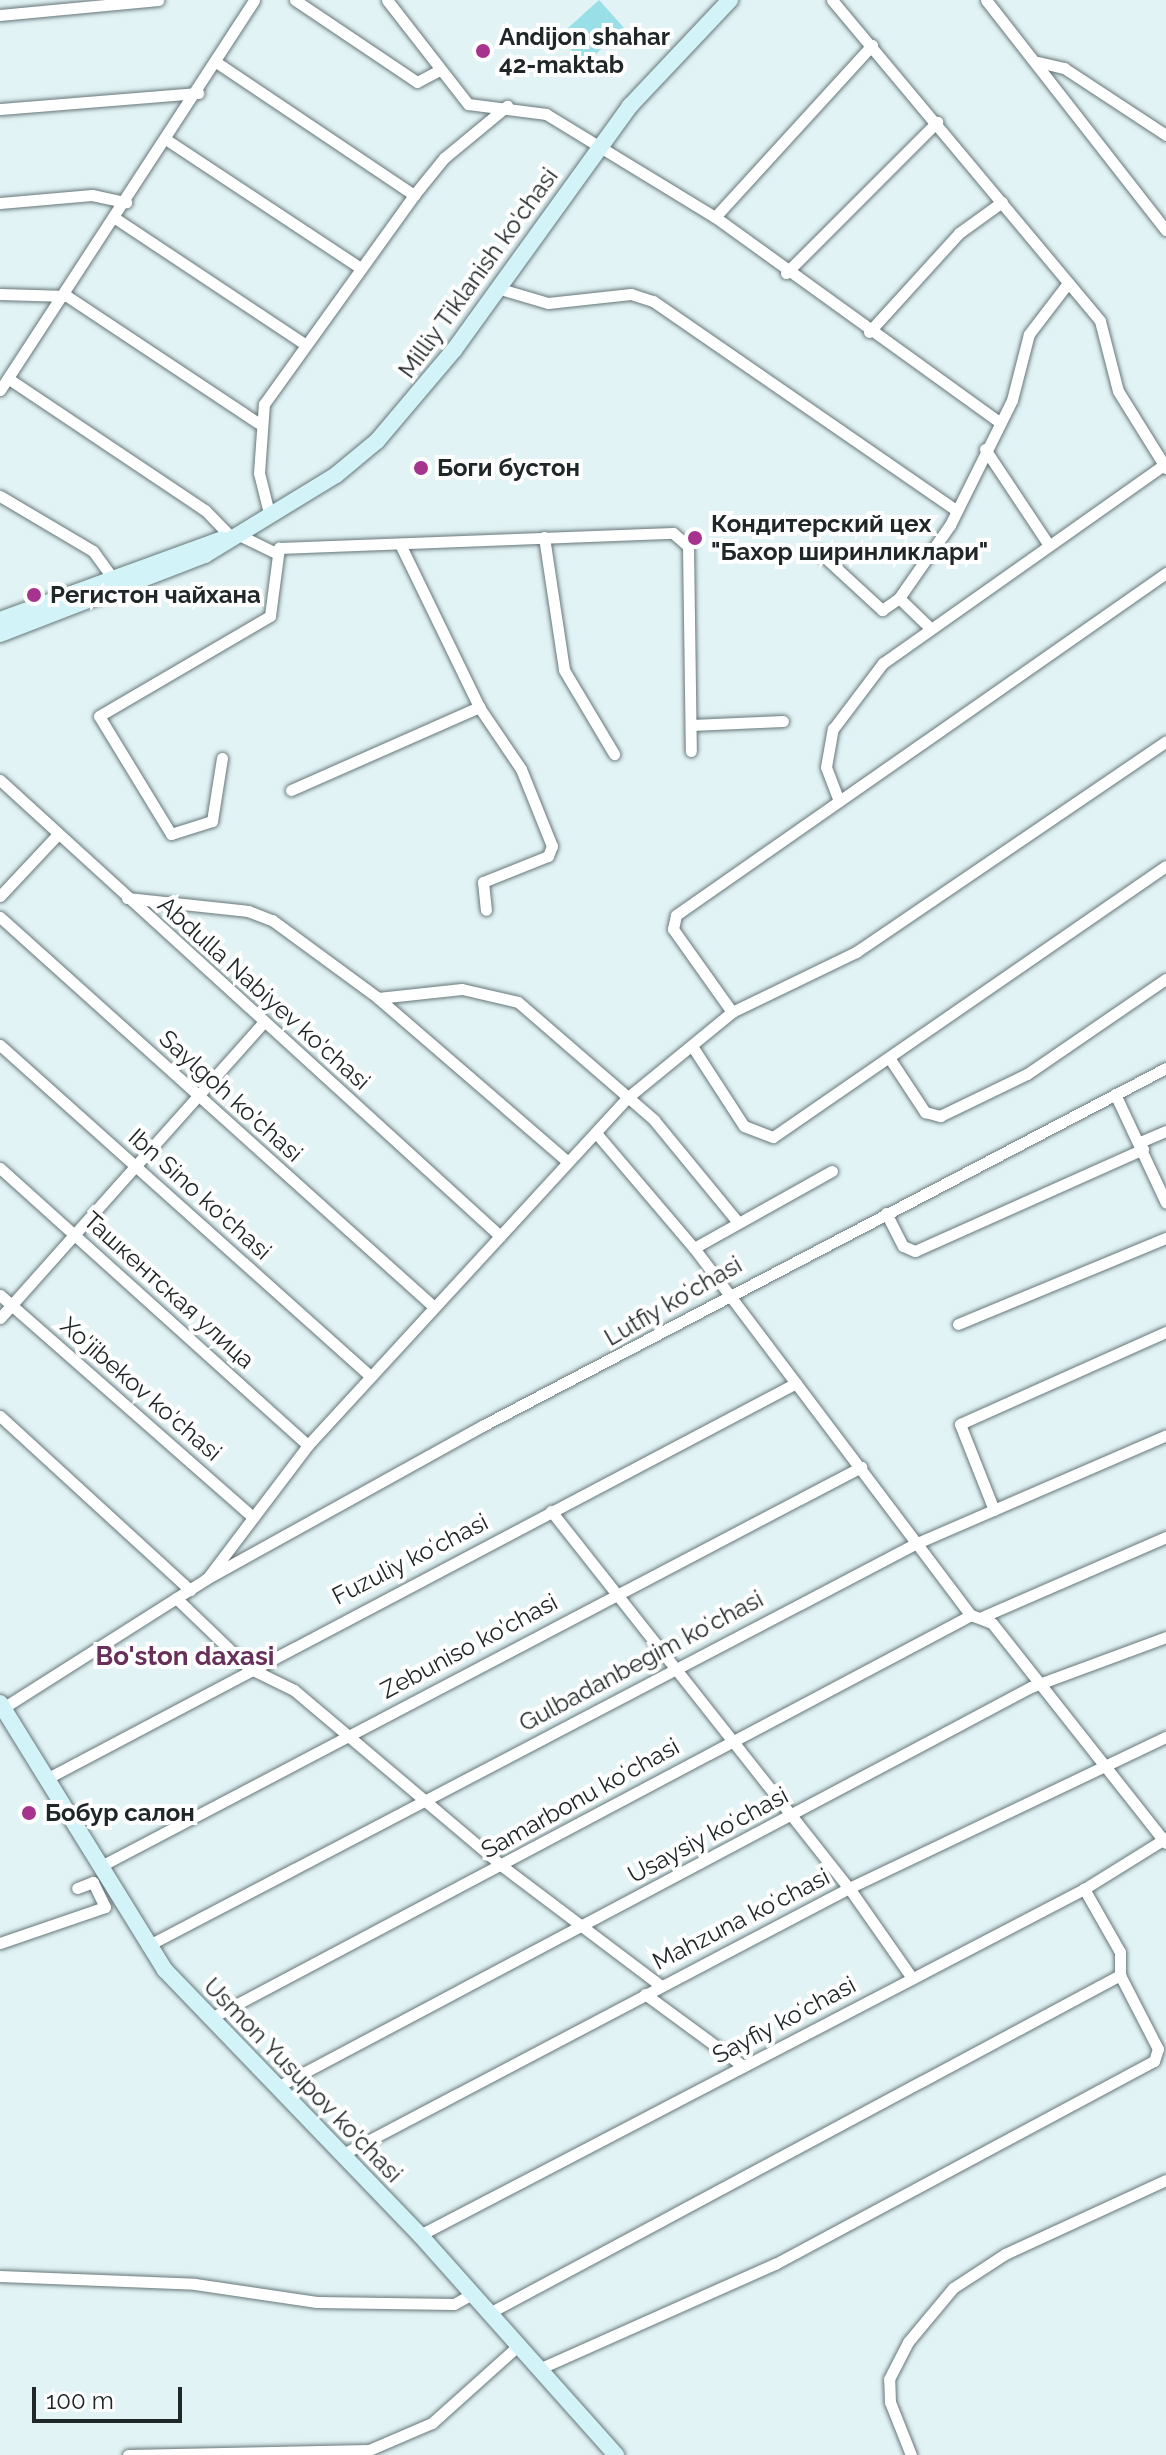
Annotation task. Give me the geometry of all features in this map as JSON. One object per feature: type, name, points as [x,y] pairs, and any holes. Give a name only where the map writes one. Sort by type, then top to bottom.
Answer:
[{"type":"main road","name":"Milliy Tiklanish ko'chasi","points":[[0,634],[205,555],[270,517],[377,441],[671,57],[730,0]]},
{"type":"main road","name":"Milliy Tiklanish ko'chasi","points":[[0,620],[112,577],[234,536]]},
{"type":"main road","name":"Usmon Yusupov ko'chasi","points":[[2,1706],[147,1946],[209,2019],[343,2154],[474,2293],[616,2455]]},
{"type":"street","points":[[0,15],[158,0]]},
{"type":"street","points":[[0,390],[12,381],[198,93],[254,0]]},
{"type":"street","points":[[295,0],[417,82],[438,71]]},
{"type":"street","points":[[387,0],[438,71],[468,104],[535,109],[600,146],[715,217],[786,273],[998,421]]},
{"type":"street","points":[[832,0],[937,122],[1100,321],[1118,391],[1165,467],[928,626],[883,663],[837,721],[826,767],[839,801]]},
{"type":"street","points":[[986,0],[1038,62],[1166,230]]},
{"type":"street","points":[[715,217],[872,45]]},
{"type":"street","points":[[216,62],[414,195]]},
{"type":"street","points":[[1038,62],[1064,68],[1166,135]]},
{"type":"street","points":[[0,109],[198,93]]},
{"type":"street","points":[[270,517],[258,423],[305,344],[414,195],[444,158],[507,106]]},
{"type":"street","points":[[786,273],[937,122]]},
{"type":"street","points":[[167,140],[359,267]]},
{"type":"street","points":[[0,203],[92,195],[126,202]]},
{"type":"street","points":[[869,332],[959,233],[1002,202]]},
{"type":"street","points":[[115,218],[305,344]]},
{"type":"street","points":[[819,552],[882,610],[899,598],[957,511],[998,421],[1029,334],[1068,283]]},
{"type":"street","points":[[497,288],[548,303],[631,294],[653,301],[957,511]]},
{"type":"street","points":[[0,294],[67,296],[258,423]]},
{"type":"street","points":[[12,381],[205,510],[234,536],[276,553]]},
{"type":"street","points":[[985,449],[1048,544]]},
{"type":"street","points":[[0,496],[93,551],[112,577]]},
{"type":"street","points":[[222,758],[212,821],[171,834],[99,716],[270,616],[276,553],[284,546],[544,537],[684,538],[691,751]]},
{"type":"street","points":[[544,537],[564,670],[614,754]]},
{"type":"street","points":[[400,544],[479,707],[521,769],[552,846],[548,856],[483,882],[486,910]]},
{"type":"street","points":[[732,1012],[673,920],[1166,573]]},
{"type":"street","points":[[899,598],[928,626]]},
{"type":"street","points":[[291,790],[479,707]]},
{"type":"street","points":[[691,725],[783,721]]},
{"type":"street","points":[[2,1706],[206,1579],[308,1445],[627,1098],[732,1012],[856,952],[1166,741]]},
{"type":"street","name":"Abdulla Nabiyev ko'chasi","points":[[0,780],[500,1236]]},
{"type":"street","points":[[0,896],[57,835]]},
{"type":"street","points":[[692,1046],[744,1126],[765,1140],[890,1059],[1166,866]]},
{"type":"street","points":[[127,898],[248,911],[272,920],[378,998],[567,1161]]},
{"type":"street","name":"Saylgoh ko'chasi","points":[[0,917],[434,1307]]},
{"type":"street","points":[[890,1059],[925,1112],[940,1116],[1027,1074],[1166,979]]},
{"type":"street","points":[[378,998],[462,989],[518,1002],[627,1098],[736,1220]]},
{"type":"street","points":[[0,1318],[264,1022]]},
{"type":"street","name":"Ibn Sino ko'chasi","points":[[0,1045],[370,1376]]},
{"type":"street","name":"Lutfiy koʻchasi","points":[[206,1579],[730,1296],[1166,1068]]},
{"type":"street","points":[[1115,1094],[1166,1203]]},
{"type":"street","points":[[886,1213],[903,1246],[915,1251],[1141,1146],[1166,1131]]},
{"type":"street","points":[[596,1133],[694,1248],[917,1543],[977,1616],[1043,1686],[1165,1840]]},
{"type":"street","name":"Ташкентская улица","points":[[0,1168],[308,1445]]},
{"type":"street","points":[[694,1248],[736,1220],[832,1171]]},
{"type":"street","points":[[958,1324],[1166,1238]]},
{"type":"street","name":"Xo'jibekov ko'chasi","points":[[0,1295],[253,1517]]},
{"type":"street","points":[[994,1510],[960,1424],[1166,1332]]},
{"type":"street","name":"Fuzuliy koʻchasi","points":[[46,1779],[249,1668],[796,1383]]},
{"type":"street","points":[[0,1416],[190,1590]]},
{"type":"street","name":"Gulbadanbegim koʻchasi","points":[[147,1946],[674,1667],[917,1543],[1166,1435]]},
{"type":"street","name":"Zebuniso ko'chasi","points":[[99,1867],[615,1593],[861,1467]]},
{"type":"street","points":[[551,1511],[849,1888],[912,1978]]},
{"type":"street","name":"Samarbonu koʻchasi","points":[[209,2019],[502,1866],[731,1740],[977,1616],[1166,1537]]},
{"type":"street","points":[[176,1598],[249,1668],[294,1690],[344,1738],[502,1866],[661,1986]]},
{"type":"street","name":"Usaysiy koʻchasi","points":[[277,2087],[791,1814],[1043,1686],[1166,1637]]},
{"type":"street","name":"Mahzuna koʻchasi","points":[[343,2154],[849,1888],[1104,1762],[1166,1737]]},
{"type":"street","name":"Sayfiy koʻchasi","points":[[420,2235],[1084,1889],[1165,1840]]},
{"type":"street","points":[[0,1943],[105,1907],[93,1882],[77,1888]]},
{"type":"street","points":[[541,2368],[775,2264],[1154,2061],[1156,2044],[1120,1975],[1120,1952],[1084,1889]]},
{"type":"street","points":[[491,2312],[1120,1975]]},
{"type":"street","points":[[645,1994],[743,2066]]},
{"type":"street","points":[[911,2455],[890,2402],[889,2379],[937,2305],[1005,2254],[1166,2180]]},
{"type":"street","points":[[0,2276],[195,2284],[284,2301],[454,2304],[474,2293]]},
{"type":"street","points":[[128,2455],[369,2450],[432,2423],[520,2344]]},
{"type":"shaded area","points":[[599,0],[624,28],[584,64],[559,36]]},
{"type":"place","name":"Andijon shahar 42-maktab","points":[[483,51]]},
{"type":"place","name":"Боги бустон","points":[[421,468]]},
{"type":"place","name":"Кондитерский цех \"Бахор ширинликлари\"","points":[[695,538]]},
{"type":"place","name":"Регистон чайхана","points":[[34,595]]},
{"type":"place","name":"Бобур салон","points":[[29,1813]]},
{"type":"district","name":"Bo'ston daxasi","points":[[185,1657]]}]
